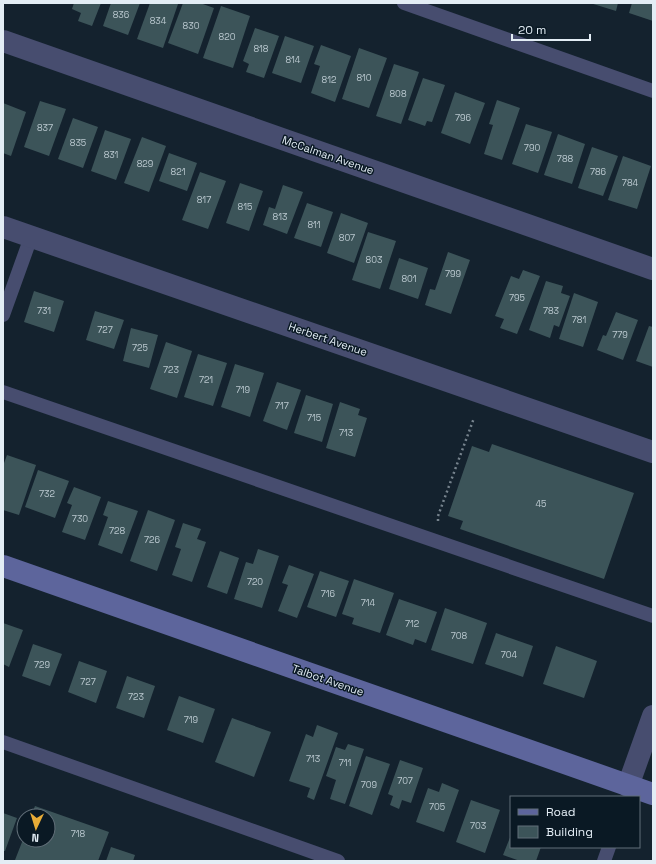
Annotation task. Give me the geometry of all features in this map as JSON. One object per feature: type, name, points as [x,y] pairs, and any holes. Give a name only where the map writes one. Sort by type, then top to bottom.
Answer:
[{"type":"street","name":"McCalman Avenue","points":[[3,41],[653,269]]},
{"type":"street","name":"Herbert Avenue","points":[[3,227],[653,452]]},
{"type":"street","name":"Talbot Avenue","points":[[3,566],[627,791],[653,794]]},
{"type":"street","points":[[627,791],[653,716]]},
{"type":"lane","points":[[404,3],[653,91]]},
{"type":"lane","points":[[3,315],[31,237]]},
{"type":"lane","points":[[3,392],[653,616]]},
{"type":"lane","points":[[3,742],[338,861]]},
{"type":"lane","points":[[604,861],[609,848]]},
{"type":"path","points":[[436,541],[438,516],[474,418]]},
{"type":"building","points":[[74,3],[101,3],[92,26],[78,21],[81,13],[72,9]]},
{"type":"building","points":[[111,3],[140,3],[128,35],[103,26]]},
{"type":"building","points":[[150,3],[178,4],[163,48],[137,39]]},
{"type":"building","points":[[183,3],[200,3],[214,8],[198,54],[168,43]]},
{"type":"building","points":[[590,3],[618,3],[616,11]]},
{"type":"building","points":[[632,3],[653,3],[653,21],[629,13]]},
{"type":"building","points":[[221,6],[250,16],[233,68],[203,58]]},
{"type":"building","points":[[255,28],[279,36],[264,78],[246,72],[249,64],[243,61]]},
{"type":"building","points":[[285,36],[314,46],[301,83],[272,73]]},
{"type":"building","points":[[321,45],[351,56],[335,102],[311,93],[320,66],[314,64]]},
{"type":"building","points":[[359,48],[387,58],[369,108],[342,99]]},
{"type":"building","points":[[394,64],[419,72],[401,124],[376,116]]},
{"type":"building","points":[[423,78],[445,85],[432,122],[427,121],[425,126],[408,120]]},
{"type":"building","points":[[455,92],[485,103],[470,144],[441,133]]},
{"type":"building","points":[[497,100],[520,108],[502,160],[484,154],[493,125],[489,124]]},
{"type":"building","points":[[40,101],[66,109],[49,156],[24,147]]},
{"type":"building","points":[[3,103],[26,112],[11,156],[3,153]]},
{"type":"building","points":[[73,118],[98,127],[83,168],[58,159]]},
{"type":"building","points":[[526,124],[552,132],[538,173],[512,164]]},
{"type":"building","points":[[105,130],[131,139],[116,180],[91,171]]},
{"type":"building","points":[[558,134],[585,144],[572,184],[544,175]]},
{"type":"building","points":[[142,137],[166,146],[149,192],[124,183]]},
{"type":"building","points":[[592,147],[618,156],[603,196],[578,188]]},
{"type":"building","points":[[169,153],[197,163],[187,191],[159,181]]},
{"type":"building","points":[[623,156],[651,166],[637,209],[608,200]]},
{"type":"building","points":[[200,172],[226,181],[208,229],[182,220]]},
{"type":"building","points":[[240,183],[263,191],[249,231],[226,223]]},
{"type":"building","points":[[283,185],[303,192],[287,234],[263,225],[269,207],[275,209]]},
{"type":"building","points":[[307,203],[333,212],[321,247],[294,238]]},
{"type":"building","points":[[341,213],[368,223],[354,263],[327,253]]},
{"type":"building","points":[[368,232],[396,241],[380,289],[352,280]]},
{"type":"building","points":[[448,252],[470,260],[451,314],[425,305],[430,289],[435,290]]},
{"type":"building","points":[[399,258],[428,268],[418,299],[389,289]]},
{"type":"building","points":[[523,270],[540,276],[517,334],[500,328],[504,319],[495,316],[511,276],[519,279]]},
{"type":"building","points":[[546,281],[563,286],[561,293],[570,296],[559,327],[554,325],[550,338],[529,330]]},
{"type":"building","points":[[34,291],[64,301],[54,332],[24,322]]},
{"type":"building","points":[[574,293],[598,302],[583,347],[559,339]]},
{"type":"building","points":[[95,311],[124,320],[114,349],[86,340]]},
{"type":"building","points":[[616,312],[638,320],[623,360],[597,350],[603,335],[606,336]]},
{"type":"building","points":[[649,326],[653,327],[653,367],[636,361]]},
{"type":"building","points":[[131,328],[158,335],[149,368],[123,361]]},
{"type":"building","points":[[166,342],[192,351],[177,398],[150,389]]},
{"type":"building","points":[[198,354],[227,363],[213,406],[184,397]]},
{"type":"building","points":[[235,364],[264,373],[250,417],[221,407]]},
{"type":"building","points":[[277,382],[301,390],[287,430],[263,421]]},
{"type":"building","points":[[306,395],[333,404],[322,442],[294,433]]},
{"type":"building","points":[[340,402],[360,409],[358,415],[367,418],[355,457],[326,448]]},
{"type":"building","points":[[492,444],[634,493],[604,579],[460,529],[463,521],[448,516],[472,446],[489,452]]},
{"type":"building","points":[[7,455],[36,465],[19,515],[3,510],[3,466]]},
{"type":"building","points":[[38,470],[69,481],[55,518],[25,507]]},
{"type":"building","points":[[74,487],[101,497],[85,540],[62,532],[72,505],[67,503]]},
{"type":"building","points":[[108,501],[138,511],[122,554],[98,545],[108,517],[103,515]]},
{"type":"building","points":[[148,510],[175,520],[157,571],[130,561]]},
{"type":"building","points":[[183,523],[201,529],[197,539],[206,542],[192,582],[172,575],[181,549],[175,547]]},
{"type":"building","points":[[258,549],[279,556],[262,608],[234,599],[246,562],[253,564]]},
{"type":"building","points":[[220,551],[239,558],[227,594],[207,587]]},
{"type":"building","points":[[289,565],[314,574],[297,618],[278,611],[288,585],[282,583]]},
{"type":"building","points":[[320,571],[349,581],[336,617],[307,607]]},
{"type":"building","points":[[354,579],[394,593],[380,633],[352,624],[354,618],[342,614]]},
{"type":"building","points":[[399,599],[437,612],[426,643],[415,639],[413,645],[386,635]]},
{"type":"building","points":[[445,608],[487,623],[473,664],[431,650]]},
{"type":"building","points":[[3,623],[23,630],[9,667],[3,664]]},
{"type":"building","points":[[496,633],[533,646],[523,677],[485,664]]},
{"type":"building","points":[[33,644],[62,654],[50,686],[22,676]]},
{"type":"building","points":[[556,646],[597,661],[584,698],[543,684]]},
{"type":"building","points":[[79,661],[107,671],[96,703],[68,692]]},
{"type":"building","points":[[127,676],[155,686],[144,718],[116,708]]},
{"type":"building","points":[[179,696],[215,709],[203,743],[167,730]]},
{"type":"building","points":[[232,718],[271,732],[254,777],[215,762]]},
{"type":"building","points":[[317,725],[338,733],[314,800],[307,797],[310,788],[289,781],[306,734],[313,737]]},
{"type":"building","points":[[348,744],[364,749],[345,804],[330,799],[336,780],[326,776],[336,747],[345,750]]},
{"type":"building","points":[[366,756],[390,764],[372,815],[349,806]]},
{"type":"building","points":[[400,760],[423,768],[411,803],[402,800],[399,809],[390,805],[393,796],[388,794]]},
{"type":"building","points":[[442,783],[459,790],[444,832],[416,822],[428,788],[439,792]]},
{"type":"building","points":[[471,800],[500,810],[485,853],[456,842]]},
{"type":"building","points":[[3,813],[16,818],[16,821],[5,851],[3,851]]},
{"type":"building","points":[[56,813],[109,832],[98,861],[15,860],[20,848],[56,848]]},
{"type":"building","points":[[510,838],[510,848],[541,848],[536,861],[520,861],[503,855]]},
{"type":"building","points":[[111,847],[135,855],[133,861],[106,861]]}]
